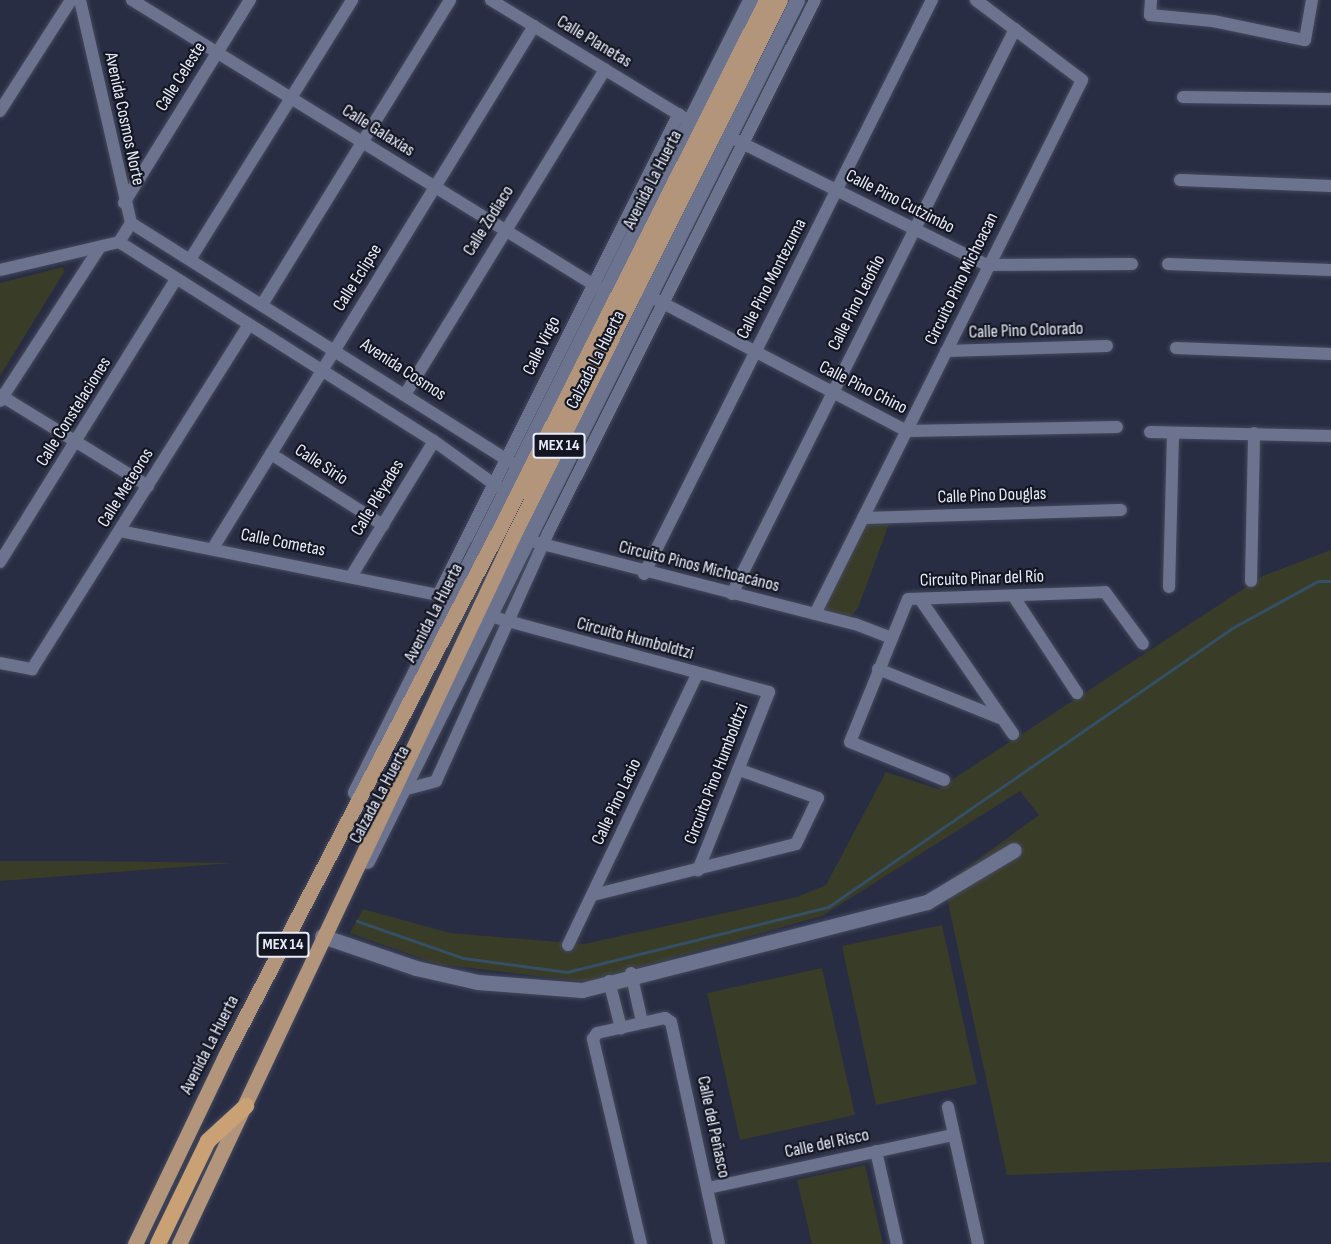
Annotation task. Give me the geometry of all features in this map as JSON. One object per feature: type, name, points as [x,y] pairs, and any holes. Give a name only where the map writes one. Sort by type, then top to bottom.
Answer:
[{"type":"highway","points":[[158,1244],[208,1142],[246,1106]]},
{"type":"main road","name":"Avenida La Huerta","points":[[179,1244],[246,1106],[341,893],[513,536],[520,502],[516,467],[604,292],[766,0]]},
{"type":"main road","name":"Avenida La Huerta","points":[[520,502],[535,492],[644,293],[696,123],[780,0]]},
{"type":"main road","name":"Avenida La Huerta","points":[[135,1244],[340,837],[513,536]]},
{"type":"street","points":[[0,111],[71,0]]},
{"type":"street","name":"Avenida Cosmos Norte","points":[[80,0],[124,203],[132,223]]},
{"type":"street","name":"Calle Galaxias","points":[[132,0],[148,4],[217,53],[604,292]]},
{"type":"street","name":"Calle Celeste","points":[[124,203],[250,0]]},
{"type":"street","points":[[191,258],[352,0]]},
{"type":"street","points":[[263,303],[450,0]]},
{"type":"street","name":"Calle Planetas","points":[[491,0],[696,123],[737,140]]},
{"type":"street","points":[[696,123],[750,0]]},
{"type":"street","name":"Calzada La Huerta","points":[[407,789],[436,781],[544,544],[665,303],[797,0]]},
{"type":"street","name":"Calzada La Huerta","points":[[340,837],[348,805],[520,502],[737,140],[815,0]]},
{"type":"street","name":"Calle Pino Montezuma","points":[[644,574],[932,0]]},
{"type":"street","name":"Circuito Pino Michoacan","points":[[815,614],[987,265],[1082,80],[976,0]]},
{"type":"street","points":[[1151,0],[1150,15],[1213,21],[1305,40],[1312,0]]},
{"type":"street","name":"Calle Eclipse","points":[[213,548],[534,26]]},
{"type":"street","name":"Calle Pino Leiofilo","points":[[732,594],[1015,29]]},
{"type":"street","name":"Calle Zodiaco","points":[[406,393],[504,230],[605,69]]},
{"type":"street","points":[[1183,97],[1331,99]]},
{"type":"street","name":"Calle Virgo","points":[[438,595],[520,502],[516,467],[604,292],[696,123]]},
{"type":"street","name":"Calle Pino Cutzimbo","points":[[737,140],[987,265],[1132,264]]},
{"type":"street","points":[[1180,180],[1331,186]]},
{"type":"street","points":[[0,270],[119,242],[132,223]]},
{"type":"street","name":"Avenida Cosmos","points":[[132,223],[406,393],[516,467],[535,492]]},
{"type":"street","points":[[119,242],[434,441],[520,502]]},
{"type":"street","points":[[100,247],[1,397],[148,486]]},
{"type":"street","points":[[1168,264],[1331,270]]},
{"type":"street","name":"Calle Constelaciones","points":[[0,562],[77,442],[176,279]]},
{"type":"street","name":"Calle Pino Chino","points":[[644,293],[755,353],[907,430],[1116,427]]},
{"type":"street","name":"Calle Meteoros","points":[[0,663],[32,669],[249,324]]},
{"type":"street","name":"Calle Pino Colorado","points":[[946,351],[1107,346]]},
{"type":"street","points":[[1176,348],[1331,354]]},
{"type":"street","points":[[1150,432],[1331,436]]},
{"type":"street","points":[[1169,587],[1173,433]]},
{"type":"street","points":[[1251,581],[1254,433]]},
{"type":"street","name":"Calle Pléyades","points":[[352,575],[434,441]]},
{"type":"street","name":"Calle Sirio","points":[[271,454],[383,525]]},
{"type":"street","name":"Calle Pino Douglas","points":[[863,518],[1121,510]]},
{"type":"street","name":"Calle Cometas","points":[[120,531],[352,575],[438,595]]},
{"type":"street","name":"Calzada La Huerta","points":[[341,893],[365,863],[407,789],[493,617],[513,536]]},
{"type":"street","name":"Circuito Pinos Michoacános","points":[[513,536],[644,574],[815,614],[891,638]]},
{"type":"street","name":"Circuito Pinar del Río","points":[[944,780],[850,742],[908,599],[1105,592],[1143,644]]},
{"type":"street","points":[[1014,597],[1077,693]]},
{"type":"street","points":[[920,599],[1013,734]]},
{"type":"street","name":"Circuito Humboldtzi","points":[[493,617],[508,624],[769,692]]},
{"type":"street","points":[[879,669],[1002,719]]},
{"type":"street","name":"Calle Pino Lacio","points":[[568,945],[697,674]]},
{"type":"street","name":"Circuito Pino Humboldtzi","points":[[699,870],[769,692]]},
{"type":"street","name":"Circuito Pino Humboldtzi","points":[[593,894],[699,870],[796,844],[818,798],[740,770]]},
{"type":"street","points":[[322,936],[416,968],[478,982],[582,990],[631,973],[927,902],[1014,850]]},
{"type":"street","points":[[631,973],[642,1023],[593,1039],[641,1244]]},
{"type":"street","points":[[609,981],[621,1028]]},
{"type":"street","name":"Calle del Peñasco","points":[[642,1023],[669,1019],[719,1244]]},
{"type":"street","points":[[948,1107],[978,1244]]},
{"type":"street","name":"Calle del Risco","points":[[708,1188],[953,1135]]},
{"type":"street","points":[[876,1151],[897,1244]]},
{"type":"green space","points":[[63,267],[64,272],[0,376],[0,283]]},
{"type":"green space","points":[[889,524],[858,608],[850,617],[821,609],[863,525]]},
{"type":"green space","points":[[1331,550],[1331,1162],[1007,1175],[944,884],[1039,815],[1020,791],[822,916],[586,982],[437,964],[350,933],[363,909],[450,933],[584,944],[797,897],[826,885],[886,772],[938,789],[1263,576]]},
{"type":"green space","points":[[0,861],[83,861],[233,863],[0,881]]},
{"type":"green space","points":[[942,925],[977,1084],[876,1105],[842,946]]},
{"type":"green space","points":[[822,968],[855,1115],[740,1140],[707,993]]},
{"type":"green space","points":[[865,1165],[883,1244],[812,1244],[797,1180]]},
{"type":"waterway","points":[[357,921],[463,958],[567,972],[828,907],[1234,627],[1318,581],[1331,581]]}]
